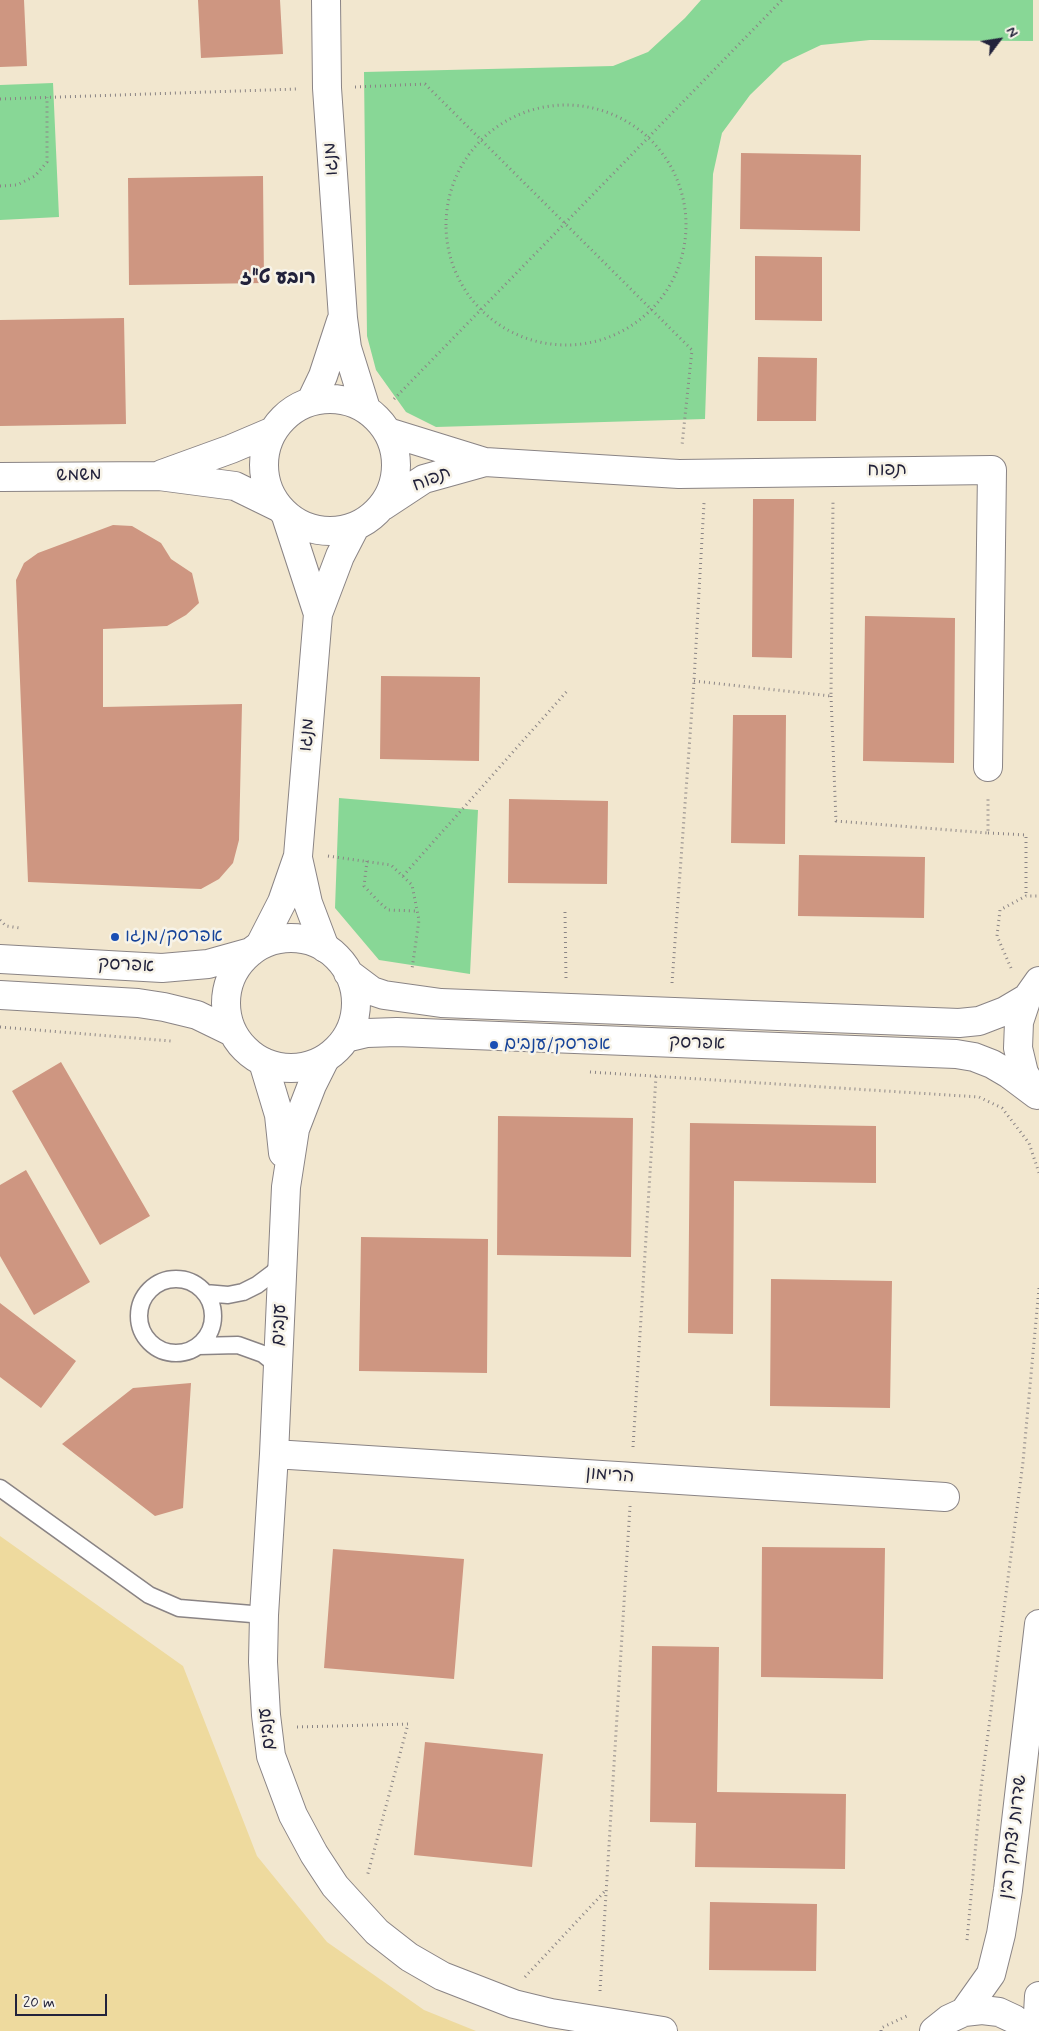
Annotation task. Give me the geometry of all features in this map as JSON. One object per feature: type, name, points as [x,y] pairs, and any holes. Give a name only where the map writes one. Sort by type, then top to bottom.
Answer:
[{"type":"street","name":"מנגו","points":[[326,0],[327,88],[343,318],[347,348],[377,419]]},
{"type":"street","name":"מנגו","points":[[311,401],[323,376],[343,318]]},
{"type":"street","points":[[330,398],[348,401],[377,419],[394,450],[396,469],[392,488],[383,506],[370,518],[355,527],[337,531],[320,531],[302,525],[283,512],[270,494],[264,479],[263,463],[265,446],[271,432],[282,418],[295,408],[311,401],[330,398]]},
{"type":"street","name":"תפוח","points":[[377,419],[485,462],[706,475],[992,470],[988,768]]},
{"type":"street","name":"משמש","points":[[159,476],[271,432]]},
{"type":"street","name":"תפוח","points":[[383,506],[424,479],[485,462]]},
{"type":"street","name":"משמש","points":[[0,477],[159,476],[235,486],[283,512]]},
{"type":"street","name":"מנגו","points":[[283,512],[318,614]]},
{"type":"street","name":"מנגו","points":[[325,948],[308,903],[318,614],[340,556],[355,527]]},
{"type":"street","name":"מנגו","points":[[255,949],[310,856]]},
{"type":"street","points":[[293,938],[310,941],[325,948],[338,959],[348,973],[354,989],[356,1006],[353,1022],[346,1038],[325,1059],[308,1066],[294,1068],[275,1067],[248,1053],[232,1032],[226,1010],[227,988],[236,968],[255,949],[276,940],[293,938]]},
{"type":"street","name":"אפרסק","points":[[0,959],[162,968],[208,964],[255,949]]},
{"type":"street","name":"אפרסק","points":[[348,973],[372,991],[384,996],[440,1003],[959,1024],[979,1021],[1005,1011],[1027,984]]},
{"type":"street","points":[[1027,984],[1019,1022],[1018,1048],[1024,1073],[1038,1096]]},
{"type":"street","name":"אפרסק","points":[[0,995],[138,1003],[164,1007],[197,1015],[232,1032]]},
{"type":"street","name":"אפרסק","points":[[346,1038],[367,1033],[397,1032],[956,1054],[974,1057],[992,1064],[1038,1096]]},
{"type":"street","name":"ענבים","points":[[325,1059],[312,1085],[295,1129],[286,1187],[262,1662],[271,1756],[293,1815],[314,1854],[335,1886],[377,1932],[409,1957],[442,1976],[514,2004],[551,2013],[663,2031]]},
{"type":"street","name":"ענבים","points":[[263,1062],[278,1115],[286,1187]]},
{"type":"street","name":"הרימון","points":[[274,1454],[945,1497]]},
{"type":"street","name":"שדרות יצחק רבין","points":[[964,2012],[991,1974],[1001,1934],[1008,1890],[1039,1624]]},
{"type":"street","points":[[1037,2031],[1039,1996]]},
{"type":"street","points":[[933,2030],[964,2012],[982,2010],[999,2012],[1014,2019],[1029,2031]]},
{"type":"lane","points":[[205,1293],[228,1295],[243,1292],[257,1285],[273,1273],[283,1261]]},
{"type":"lane","points":[[171,1279],[184,1280],[196,1285],[205,1293],[211,1304],[213,1316],[209,1333],[198,1346],[187,1352],[176,1354],[154,1346],[145,1338],[140,1326],[138,1313],[141,1301],[149,1290],[159,1283],[171,1279]]},
{"type":"lane","points":[[198,1346],[238,1345],[263,1354],[278,1366]]},
{"type":"lane","points":[[0,1488],[149,1594],[179,1608],[264,1615]]},
{"type":"path","points":[[377,419],[480,310],[782,0]]},
{"type":"path","points":[[0,99],[425,84],[692,350],[679,474]]},
{"type":"path","points":[[0,186],[17,185],[35,176],[47,162],[47,97]]},
{"type":"path","points":[[548,106],[586,106],[622,118],[648,137],[674,172],[686,208],[685,245],[674,280],[652,311],[622,332],[588,344],[551,345],[515,335],[480,310],[460,283],[447,246],[446,208],[458,171],[480,140],[511,117],[548,106]]},
{"type":"path","points":[[833,472],[831,696],[836,821],[1026,835],[1026,896]]},
{"type":"path","points":[[671,986],[694,681],[706,475]]},
{"type":"path","points":[[694,681],[831,696]]},
{"type":"path","points":[[403,876],[568,690]]},
{"type":"path","points":[[988,768],[988,833]]},
{"type":"path","points":[[310,856],[391,865],[412,884],[419,920],[411,978]]},
{"type":"path","points":[[367,861],[364,886],[388,910],[417,911]]},
{"type":"path","points":[[1027,984],[997,936],[1000,910],[1026,896],[1039,896]]},
{"type":"path","points":[[565,912],[566,982]]},
{"type":"path","points":[[0,920],[6,926],[23,928]]},
{"type":"path","points":[[0,1027],[177,1042]]},
{"type":"path","points":[[588,1072],[979,1098],[1002,1108],[1028,1144],[1039,1173]]},
{"type":"path","points":[[599,2020],[656,1076]]},
{"type":"path","points":[[966,1949],[981,1788],[1023,1462],[1039,1288]]},
{"type":"path","points":[[294,1727],[408,1724],[365,1882]]},
{"type":"path","points":[[522,1979],[607,1890]]},
{"type":"green space","points":[[701,0],[1033,0],[1033,41],[870,40],[821,45],[783,63],[750,95],[722,133],[713,174],[705,419],[436,427],[406,412],[376,370],[367,336],[364,72],[613,66],[648,52],[685,18]]},
{"type":"green space","points":[[53,83],[59,217],[0,220],[0,85]]},
{"type":"green space","points":[[339,798],[478,810],[470,974],[379,960],[335,908]]},
{"type":"sand","points":[[0,1536],[183,1666],[257,1856],[327,1942],[424,2010],[476,2031],[0,2031]]},
{"type":"building","points":[[0,0],[24,0],[27,66],[0,67]]},
{"type":"building","points":[[198,0],[280,0],[283,54],[201,58]]},
{"type":"building","points":[[741,153],[861,155],[860,231],[740,229]]},
{"type":"building","points":[[263,176],[264,283],[129,285],[128,178]]},
{"type":"building","points":[[755,256],[822,257],[822,321],[755,320]]},
{"type":"building","points":[[124,318],[126,424],[0,426],[0,320]]},
{"type":"building","points":[[758,357],[817,358],[816,421],[757,421]]},
{"type":"building","points":[[753,499],[794,499],[792,658],[752,657]]},
{"type":"building","points":[[113,525],[132,526],[161,543],[171,559],[192,573],[199,603],[186,615],[167,626],[103,629],[103,707],[242,704],[239,840],[233,863],[219,879],[201,889],[28,882],[16,580],[24,563],[38,553]]},
{"type":"building","points":[[865,616],[955,618],[954,763],[863,761]]},
{"type":"building","points":[[381,676],[480,677],[479,761],[380,759]]},
{"type":"building","points":[[733,715],[786,715],[785,844],[731,843]]},
{"type":"building","points":[[509,799],[608,801],[607,884],[508,883]]},
{"type":"building","points":[[799,855],[925,857],[924,918],[798,916]]},
{"type":"building","points":[[61,1062],[150,1216],[100,1245],[12,1091]]},
{"type":"building","points":[[498,1116],[633,1118],[631,1257],[497,1255]]},
{"type":"building","points":[[690,1123],[876,1126],[876,1183],[734,1181],[733,1334],[688,1333]]},
{"type":"building","points":[[26,1170],[90,1282],[34,1315],[0,1256],[0,1185]]},
{"type":"building","points":[[361,1237],[488,1239],[487,1373],[359,1371]]},
{"type":"building","points":[[771,1279],[892,1281],[890,1408],[770,1406]]},
{"type":"building","points":[[0,1303],[76,1361],[41,1408],[0,1377]]},
{"type":"building","points":[[191,1383],[183,1508],[155,1516],[62,1444],[133,1388]]},
{"type":"building","points":[[762,1547],[885,1548],[883,1679],[761,1677]]},
{"type":"building","points":[[333,1549],[464,1559],[454,1679],[324,1668]]},
{"type":"building","points":[[652,1646],[719,1647],[717,1792],[846,1794],[845,1869],[695,1867],[696,1823],[650,1822]]},
{"type":"building","points":[[425,1742],[543,1754],[532,1867],[414,1855]]},
{"type":"building","points":[[710,1902],[817,1904],[816,1971],[709,1970]]},
{"type":"place","name":"אפרסק/מנגו","points":[[115,937]]},
{"type":"place","name":"אפרסק/ענבים","points":[[494,1045]]},
{"type":"district","name":"רובע ט\"ז","points":[[278,279]]}]
